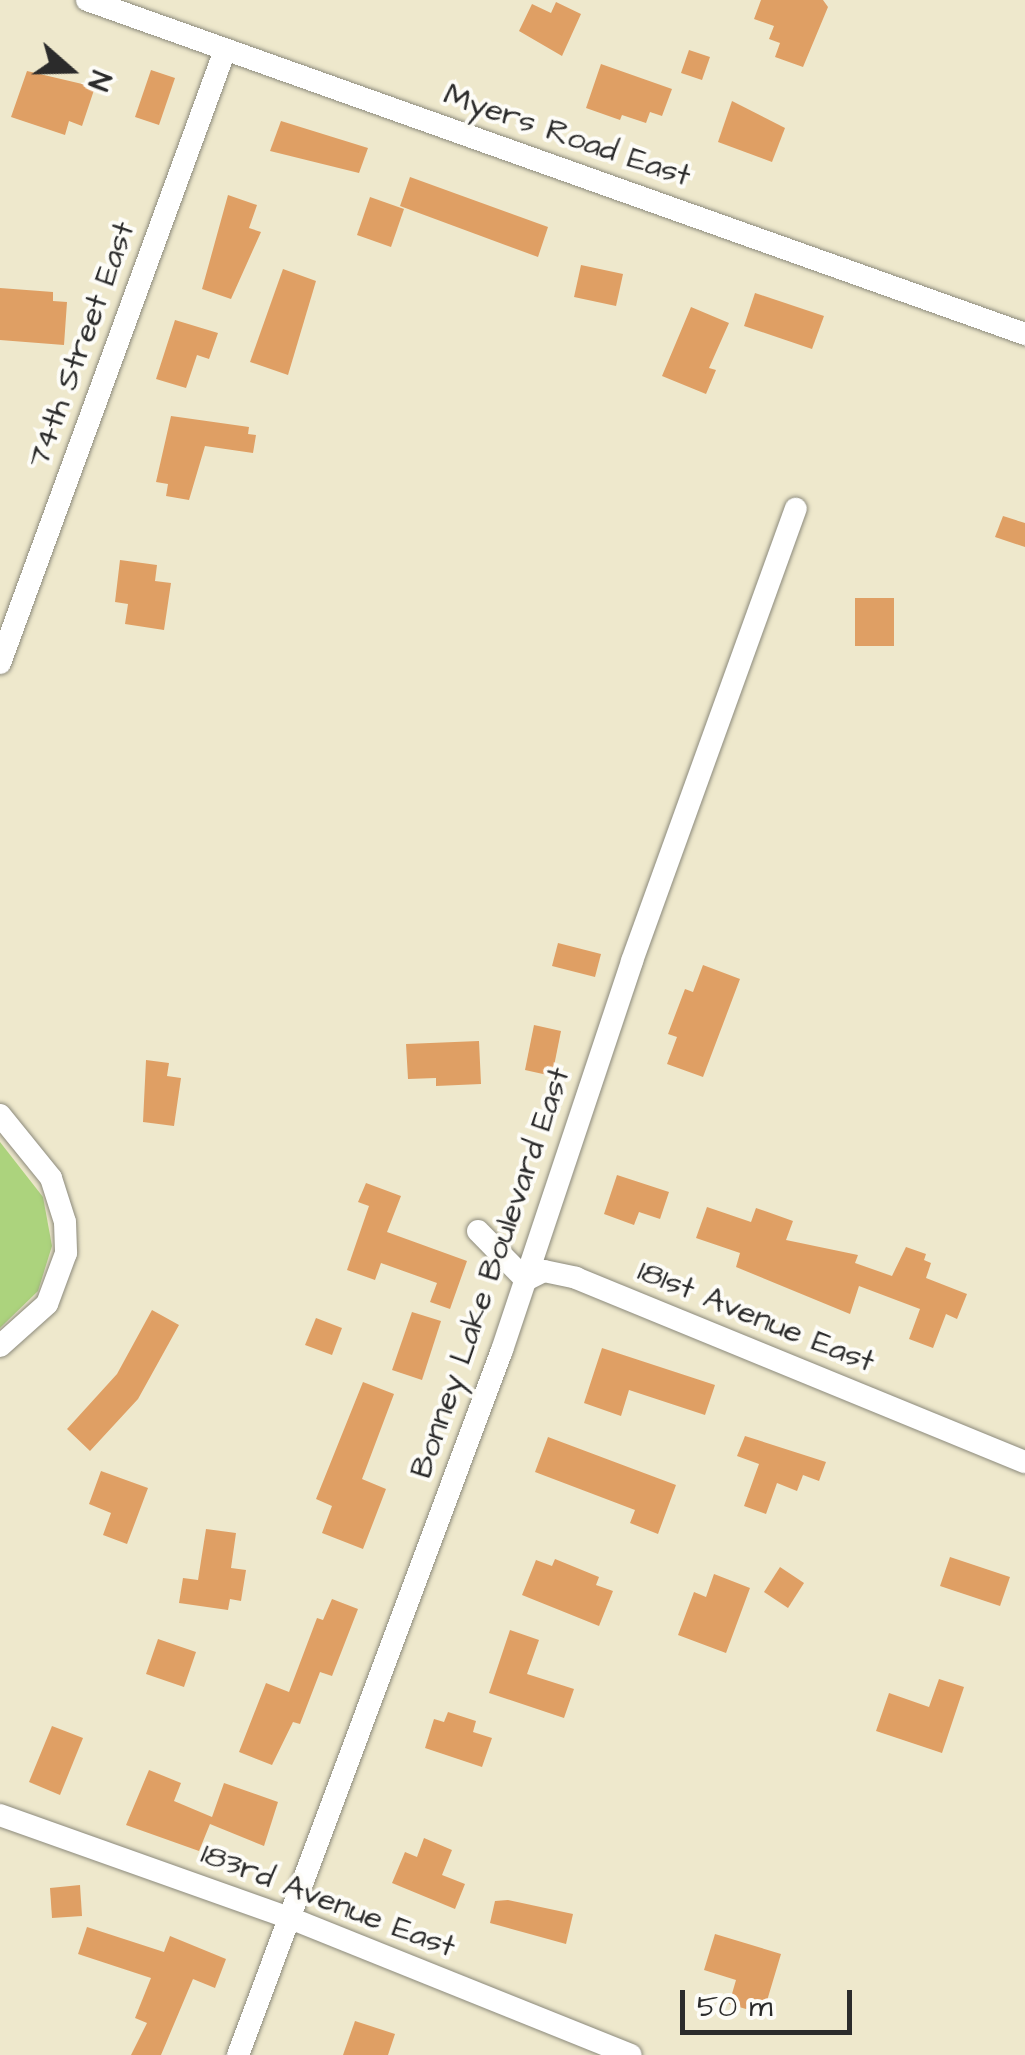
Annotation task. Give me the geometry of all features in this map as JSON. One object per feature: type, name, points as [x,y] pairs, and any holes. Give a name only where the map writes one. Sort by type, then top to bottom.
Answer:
[{"type":"street","name":"Myers Road East","points":[[86,0],[1025,334]]},
{"type":"street","name":"74th Street East","points":[[0,663],[225,50]]},
{"type":"street","name":"Bonney Lake Boulevard East","points":[[238,2055],[526,1280],[632,961],[796,509]]},
{"type":"street","points":[[0,1115],[51,1178],[65,1222],[66,1253],[47,1304],[0,1346]]},
{"type":"street","points":[[478,1231],[526,1280]]},
{"type":"street","name":"181st Avenue East","points":[[526,1280],[544,1271],[576,1278],[1025,1462]]},
{"type":"street","name":"183rd Avenue East","points":[[0,1815],[290,1918],[630,2055]]},
{"type":"green space","points":[[0,1142],[43,1197],[52,1246],[38,1291],[0,1328]]},
{"type":"building","points":[[761,0],[823,0],[828,7],[803,67],[775,57],[780,43],[769,39],[774,26],[754,19]]},
{"type":"building","points":[[556,2],[581,14],[562,56],[519,31],[532,4],[551,13]]},
{"type":"building","points":[[689,50],[710,57],[702,80],[681,73]]},
{"type":"building","points":[[601,64],[672,89],[662,116],[650,112],[646,123],[622,115],[620,120],[586,108]]},
{"type":"building","points":[[151,70],[175,78],[159,125],[135,117]]},
{"type":"building","points":[[27,71],[95,87],[82,126],[69,121],[65,135],[11,117]]},
{"type":"building","points":[[732,101],[785,128],[772,162],[718,142]]},
{"type":"building","points":[[281,121],[368,148],[359,173],[270,151]]},
{"type":"building","points":[[410,177],[548,227],[538,257],[400,206]]},
{"type":"building","points":[[228,195],[257,205],[249,228],[261,232],[231,299],[202,289]]},
{"type":"building","points":[[370,197],[404,209],[391,247],[357,235]]},
{"type":"building","points":[[581,265],[623,274],[616,306],[574,297]]},
{"type":"building","points":[[283,269],[316,281],[288,375],[250,362]]},
{"type":"building","points":[[0,288],[53,292],[53,301],[67,302],[64,345],[0,340]]},
{"type":"building","points":[[755,293],[824,316],[812,349],[744,326]]},
{"type":"building","points":[[691,307],[729,323],[709,368],[716,370],[706,394],[662,376]]},
{"type":"building","points":[[175,320],[218,333],[209,359],[197,355],[186,388],[156,379]]},
{"type":"building","points":[[171,416],[249,427],[248,434],[256,435],[253,453],[205,446],[189,500],[166,496],[168,484],[156,482]]},
{"type":"building","points":[[1003,516],[1025,523],[1025,547],[995,537]]},
{"type":"building","points":[[120,560],[157,565],[155,581],[171,583],[164,630],[125,624],[128,604],[115,602]]},
{"type":"building","points":[[855,598],[894,598],[894,646],[855,646]]},
{"type":"building","points":[[558,943],[601,954],[595,977],[552,966]]},
{"type":"building","points":[[703,965],[740,979],[703,1077],[667,1064],[677,1037],[668,1034],[685,989],[693,992]]},
{"type":"building","points":[[534,1025],[561,1031],[552,1076],[525,1070]]},
{"type":"building","points":[[479,1041],[481,1084],[436,1086],[436,1078],[408,1079],[406,1044]]},
{"type":"building","points":[[146,1060],[169,1063],[167,1076],[181,1078],[174,1126],[143,1122]]},
{"type":"building","points":[[617,1175],[669,1192],[660,1219],[639,1212],[634,1225],[604,1214]]},
{"type":"building","points":[[366,1183],[401,1196],[387,1232],[467,1261],[450,1309],[430,1302],[437,1283],[381,1263],[375,1280],[347,1270],[369,1206],[358,1202]]},
{"type":"building","points":[[707,1207],[751,1222],[756,1208],[793,1221],[786,1240],[858,1255],[855,1263],[892,1276],[906,1247],[926,1254],[924,1260],[931,1263],[926,1278],[967,1294],[957,1319],[946,1314],[933,1348],[909,1339],[920,1309],[859,1286],[850,1314],[736,1267],[740,1253],[696,1238]]},
{"type":"building","points":[[152,1310],[179,1325],[138,1399],[90,1451],[67,1429],[117,1374]]},
{"type":"building","points":[[412,1312],[441,1321],[422,1380],[392,1370]]},
{"type":"building","points":[[316,1318],[342,1328],[332,1355],[305,1345]]},
{"type":"building","points":[[602,1348],[715,1385],[705,1415],[629,1390],[621,1416],[584,1403]]},
{"type":"building","points":[[363,1382],[394,1394],[362,1479],[386,1489],[363,1549],[322,1533],[332,1506],[316,1499]]},
{"type":"building","points":[[745,1436],[826,1462],[819,1481],[803,1475],[797,1491],[777,1483],[766,1514],[744,1506],[759,1464],[737,1456]]},
{"type":"building","points":[[548,1437],[676,1485],[658,1534],[630,1523],[635,1510],[535,1472]]},
{"type":"building","points":[[101,1471],[148,1488],[127,1544],[103,1535],[111,1513],[89,1504]]},
{"type":"building","points":[[206,1529],[236,1533],[231,1568],[246,1570],[241,1601],[230,1599],[228,1610],[179,1603],[183,1578],[198,1580]]},
{"type":"building","points":[[950,1557],[1010,1577],[1000,1606],[940,1586]]},
{"type":"building","points":[[555,1559],[599,1577],[596,1585],[613,1591],[599,1626],[522,1595],[536,1560],[552,1566]]},
{"type":"building","points":[[780,1567],[804,1583],[788,1608],[764,1592]]},
{"type":"building","points":[[714,1574],[750,1588],[726,1653],[678,1635],[694,1592],[706,1597]]},
{"type":"building","points":[[332,1599],[358,1609],[332,1676],[320,1672],[300,1724],[293,1722],[272,1765],[239,1752],[266,1683],[289,1692],[317,1618],[323,1620]]},
{"type":"building","points":[[510,1630],[539,1640],[527,1674],[574,1689],[564,1718],[489,1693]]},
{"type":"building","points":[[158,1639],[196,1652],[184,1687],[146,1674]]},
{"type":"building","points":[[939,1679],[964,1687],[942,1753],[876,1731],[889,1693],[929,1707]]},
{"type":"building","points":[[448,1712],[476,1721],[473,1732],[492,1738],[482,1767],[425,1748],[434,1719],[444,1722]]},
{"type":"building","points":[[52,1726],[83,1738],[60,1795],[29,1782]]},
{"type":"building","points":[[149,1770],[181,1783],[174,1801],[212,1817],[224,1783],[278,1802],[264,1846],[210,1824],[199,1851],[126,1825]]},
{"type":"building","points":[[424,1838],[452,1850],[442,1875],[465,1884],[455,1909],[392,1883],[405,1852],[417,1857]]},
{"type":"building","points":[[80,1885],[82,1916],[52,1918],[50,1888]]},
{"type":"building","points":[[508,1900],[573,1914],[566,1944],[490,1923],[495,1901]]},
{"type":"building","points":[[87,1927],[164,1952],[170,1936],[226,1959],[215,1988],[193,1979],[161,2055],[131,2055],[147,2023],[135,2018],[151,1978],[78,1954]]},
{"type":"building","points":[[715,1934],[781,1954],[763,2014],[729,2004],[736,1980],[704,1970]]},
{"type":"building","points":[[355,2021],[395,2034],[388,2055],[343,2055]]}]
